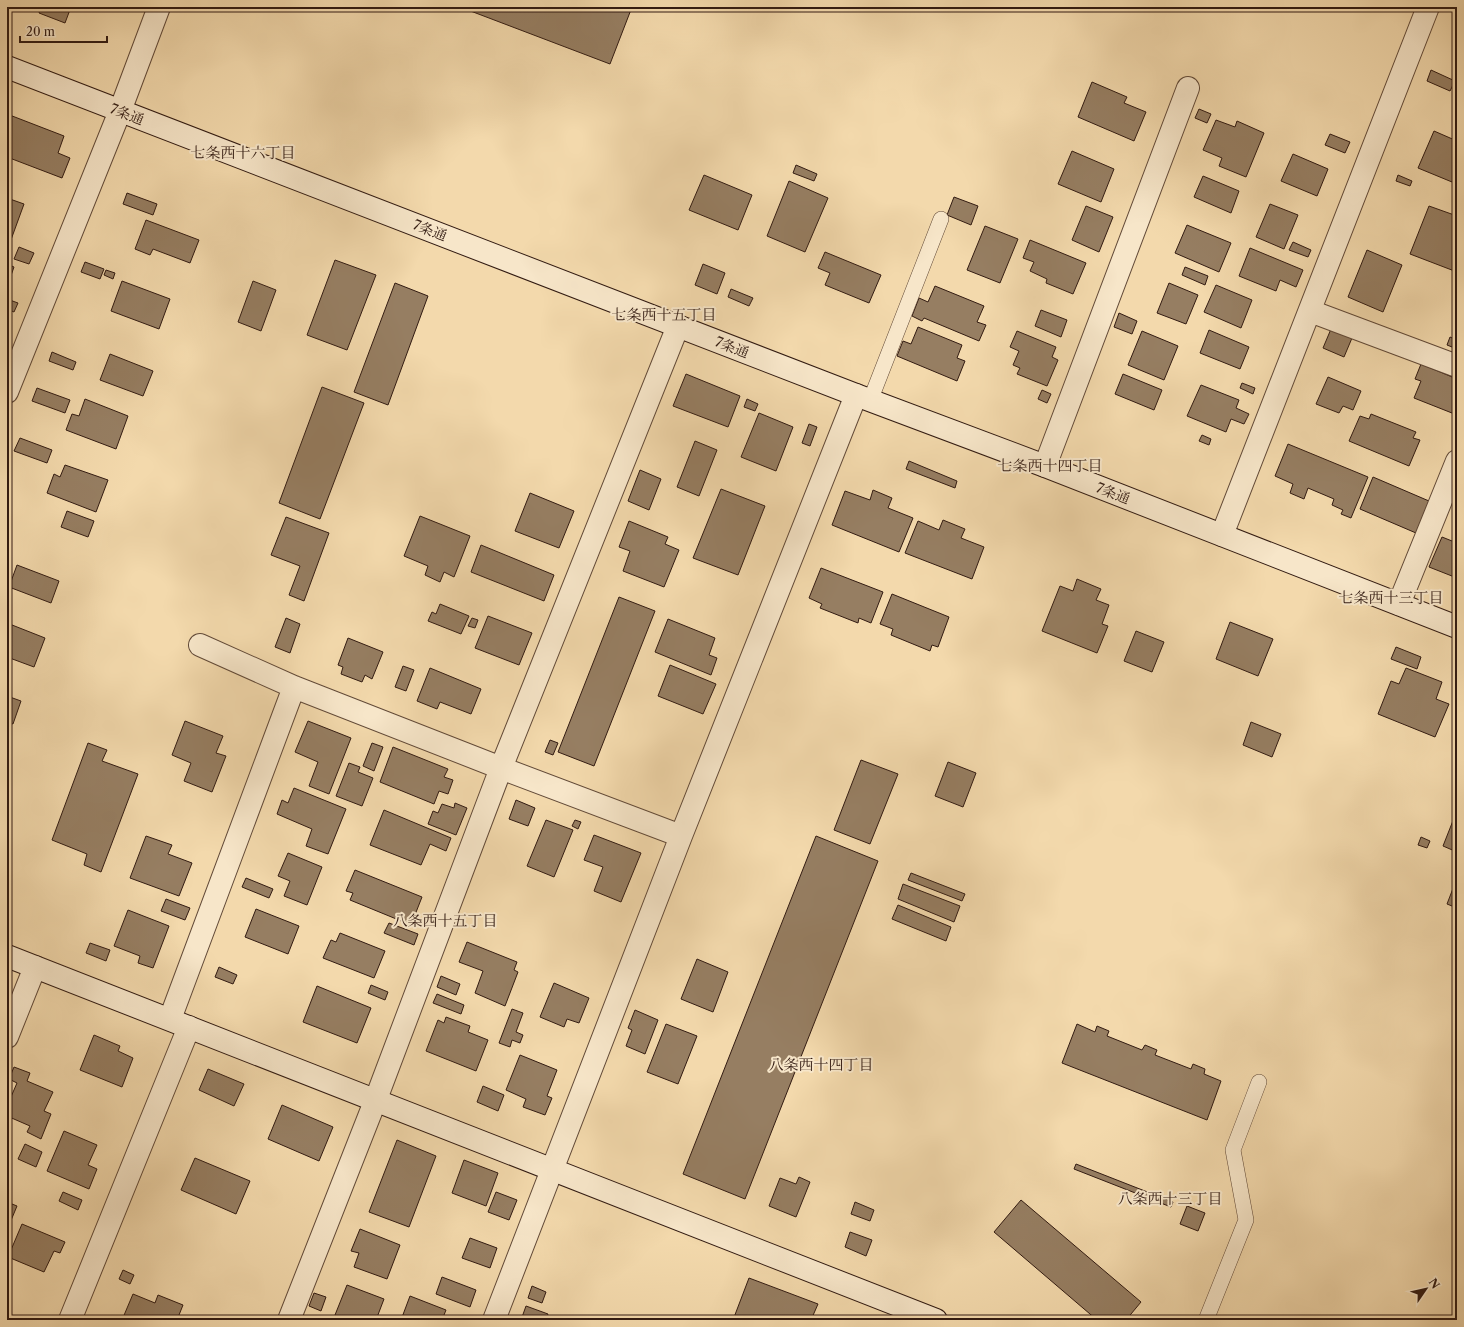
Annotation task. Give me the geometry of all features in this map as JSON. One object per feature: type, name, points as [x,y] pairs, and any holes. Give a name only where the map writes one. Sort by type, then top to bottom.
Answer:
[{"type":"street","points":[[7,392],[120,111],[159,7]]},
{"type":"street","points":[[1222,535],[1428,7]]},
{"type":"street","name":"7条通","points":[[7,67],[863,398],[1045,466],[1457,627]]},
{"type":"street","points":[[1045,466],[1188,88]]},
{"type":"street","points":[[1310,311],[1457,366]]},
{"type":"street","points":[[289,1320],[376,1099],[501,768],[678,326]]},
{"type":"street","points":[[494,1320],[681,836],[863,398]]},
{"type":"street","points":[[1399,604],[1457,461]]},
{"type":"street","points":[[200,645],[294,688],[681,836]]},
{"type":"street","points":[[70,1320],[179,1023],[294,688]]},
{"type":"street","points":[[7,956],[376,1099],[552,1170],[936,1320]]},
{"type":"street","points":[[7,1037],[35,966]]},
{"type":"lane","points":[[863,398],[941,219]]},
{"type":"lane","points":[[1206,1320],[1246,1220],[1233,1150],[1260,1082]]},
{"type":"building","points":[[41,7],[71,7],[65,23],[39,13]]},
{"type":"building","points":[[460,7],[632,7],[610,64]]},
{"type":"building","points":[[1431,70],[1455,81],[1450,91],[1427,81]]},
{"type":"building","points":[[1092,82],[1127,97],[1124,103],[1146,112],[1134,141],[1078,117]]},
{"type":"building","points":[[1199,109],[1211,114],[1207,123],[1195,118]]},
{"type":"building","points":[[7,114],[64,136],[58,153],[70,158],[62,178],[7,157]]},
{"type":"building","points":[[1216,120],[1235,127],[1237,121],[1264,133],[1246,177],[1219,166],[1222,158],[1203,150]]},
{"type":"building","points":[[1434,131],[1457,141],[1457,168],[1452,182],[1418,168]]},
{"type":"building","points":[[1330,134],[1350,142],[1345,153],[1325,145]]},
{"type":"building","points":[[1072,151],[1114,169],[1101,202],[1058,184]]},
{"type":"building","points":[[1293,154],[1328,169],[1317,196],[1281,181]]},
{"type":"building","points":[[796,165],[817,174],[814,181],[793,173]]},
{"type":"building","points":[[704,175],[752,195],[738,230],[689,210]]},
{"type":"building","points":[[1398,175],[1412,181],[1410,186],[1396,181]]},
{"type":"building","points":[[1203,176],[1239,191],[1231,213],[1194,197]]},
{"type":"building","points":[[789,181],[828,198],[805,252],[767,236]]},
{"type":"building","points":[[127,193],[157,204],[153,215],[123,204]]},
{"type":"building","points":[[954,197],[978,206],[971,225],[947,215]]},
{"type":"building","points":[[7,198],[24,204],[8,248],[7,247]]},
{"type":"building","points":[[1270,204],[1298,215],[1284,249],[1256,237]]},
{"type":"building","points":[[1086,206],[1113,217],[1099,252],[1072,240]]},
{"type":"building","points":[[1429,206],[1457,216],[1457,272],[1410,254]]},
{"type":"building","points":[[146,220],[199,240],[190,263],[153,249],[150,255],[135,249]]},
{"type":"building","points":[[1187,225],[1231,243],[1219,272],[1175,253]]},
{"type":"building","points":[[985,226],[1018,239],[1000,283],[967,270]]},
{"type":"building","points":[[1030,240],[1086,263],[1073,294],[1046,283],[1047,279],[1030,271],[1034,262],[1023,258]]},
{"type":"building","points":[[1293,242],[1311,250],[1308,257],[1289,250]]},
{"type":"building","points":[[19,247],[34,253],[29,264],[14,259]]},
{"type":"building","points":[[1250,248],[1303,270],[1296,287],[1280,280],[1276,291],[1239,276]]},
{"type":"building","points":[[1367,250],[1402,265],[1383,312],[1348,297]]},
{"type":"building","points":[[825,252],[881,275],[869,303],[825,285],[830,273],[818,268]]},
{"type":"building","points":[[335,260],[376,275],[347,350],[307,335]]},
{"type":"building","points":[[85,262],[104,269],[100,279],[81,272]]},
{"type":"building","points":[[7,264],[14,267],[8,284],[7,284]]},
{"type":"building","points":[[703,264],[725,273],[717,294],[695,285]]},
{"type":"building","points":[[1185,267],[1208,276],[1205,285],[1182,275]]},
{"type":"building","points":[[106,270],[115,273],[113,279],[104,275]]},
{"type":"building","points":[[122,281],[170,299],[159,329],[111,311]]},
{"type":"building","points":[[253,281],[276,290],[261,331],[238,322]]},
{"type":"building","points":[[395,283],[428,296],[388,405],[354,392]]},
{"type":"building","points":[[1169,283],[1198,295],[1186,324],[1157,313]]},
{"type":"building","points":[[1216,285],[1252,300],[1241,328],[1204,312]]},
{"type":"building","points":[[935,286],[984,306],[977,322],[986,325],[979,341],[924,318],[922,321],[912,316],[919,298],[928,302]]},
{"type":"building","points":[[731,289],[753,298],[749,306],[728,297]]},
{"type":"building","points":[[7,299],[18,303],[14,312],[7,309]]},
{"type":"building","points":[[1041,310],[1067,320],[1061,337],[1035,326]]},
{"type":"building","points":[[1119,313],[1137,321],[1132,334],[1114,327]]},
{"type":"building","points":[[918,327],[962,345],[957,358],[965,361],[957,381],[897,356],[903,341],[911,344]]},
{"type":"building","points":[[1331,329],[1352,338],[1344,357],[1323,348]]},
{"type":"building","points":[[1209,330],[1249,347],[1240,369],[1200,353]]},
{"type":"building","points":[[1017,331],[1056,347],[1052,357],[1058,360],[1047,386],[1017,374],[1020,368],[1013,365],[1019,351],[1010,347]]},
{"type":"building","points":[[1142,331],[1178,346],[1164,380],[1128,365]]},
{"type":"building","points":[[1450,337],[1457,340],[1457,349],[1447,345]]},
{"type":"building","points":[[52,352],[76,362],[73,370],[49,361]]},
{"type":"building","points":[[110,354],[153,371],[143,396],[100,380]]},
{"type":"building","points":[[1421,364],[1457,379],[1457,415],[1414,398],[1421,381],[1415,379]]},
{"type":"building","points":[[686,374],[740,396],[728,427],[673,406]]},
{"type":"building","points":[[1123,374],[1162,390],[1154,410],[1115,394]]},
{"type":"building","points":[[1328,377],[1361,391],[1353,410],[1343,406],[1339,413],[1316,404]]},
{"type":"building","points":[[1242,383],[1255,388],[1253,394],[1240,388]]},
{"type":"building","points":[[1201,385],[1239,400],[1236,408],[1249,414],[1244,424],[1231,419],[1226,432],[1187,416]]},
{"type":"building","points":[[322,387],[364,403],[320,519],[279,503]]},
{"type":"building","points":[[37,388],[70,400],[65,413],[32,401]]},
{"type":"building","points":[[1042,390],[1051,394],[1047,403],[1038,399]]},
{"type":"building","points":[[85,399],[128,416],[116,449],[66,430],[72,414],[79,416]]},
{"type":"building","points":[[747,399],[758,404],[755,411],[744,407]]},
{"type":"building","points":[[759,413],[793,427],[776,471],[741,457]]},
{"type":"building","points":[[1371,414],[1416,432],[1413,438],[1420,440],[1409,466],[1349,441],[1360,416],[1369,419]]},
{"type":"building","points":[[809,424],[817,427],[810,446],[802,443]]},
{"type":"building","points":[[1202,435],[1211,439],[1209,445],[1199,441]]},
{"type":"building","points":[[20,438],[52,450],[47,463],[14,451]]},
{"type":"building","points":[[695,441],[717,450],[699,496],[677,487]]},
{"type":"building","points":[[1288,444],[1368,477],[1351,518],[1341,514],[1343,510],[1332,505],[1334,499],[1308,488],[1304,499],[1290,493],[1293,484],[1275,476]]},
{"type":"building","points":[[909,461],[957,481],[955,488],[906,469]]},
{"type":"building","points":[[65,465],[108,480],[96,512],[47,493],[54,474],[60,477]]},
{"type":"building","points":[[640,470],[661,479],[649,510],[628,501]]},
{"type":"building","points":[[1373,477],[1429,501],[1416,533],[1360,509]]},
{"type":"building","points":[[721,489],[765,506],[738,575],[693,558]]},
{"type":"building","points":[[873,490],[892,498],[888,508],[913,518],[899,552],[832,525],[845,491],[870,500]]},
{"type":"building","points":[[530,493],[574,511],[559,548],[515,531]]},
{"type":"building","points":[[67,511],[94,521],[88,537],[61,527]]},
{"type":"building","points":[[420,516],[470,536],[454,577],[444,572],[440,582],[425,575],[428,566],[404,556]]},
{"type":"building","points":[[286,517],[329,533],[304,601],[289,595],[300,566],[271,555]]},
{"type":"building","points":[[943,520],[965,529],[961,538],[984,547],[972,579],[905,553],[918,521],[939,530]]},
{"type":"building","points":[[629,521],[668,537],[665,544],[679,550],[664,587],[623,571],[630,551],[619,547]]},
{"type":"building","points":[[1442,537],[1457,543],[1457,578],[1429,567]]},
{"type":"building","points":[[481,545],[554,575],[544,601],[471,572]]},
{"type":"building","points":[[17,565],[59,581],[51,603],[9,587]]},
{"type":"building","points":[[821,568],[883,592],[871,623],[859,618],[858,623],[820,608],[822,604],[809,598]]},
{"type":"building","points":[[1077,579],[1101,589],[1096,600],[1109,605],[1102,624],[1108,626],[1097,653],[1042,631],[1060,586],[1073,591]]},
{"type":"building","points":[[892,594],[949,617],[938,647],[932,645],[930,651],[891,635],[893,629],[880,624]]},
{"type":"building","points":[[619,597],[655,611],[594,766],[558,752]]},
{"type":"building","points":[[440,604],[469,616],[461,634],[428,621],[432,612],[436,614]]},
{"type":"building","points":[[488,616],[532,633],[519,665],[475,648]]},
{"type":"building","points":[[286,618],[300,624],[290,653],[275,647]]},
{"type":"building","points":[[472,618],[478,620],[475,628],[468,626]]},
{"type":"building","points":[[668,619],[715,638],[709,655],[717,658],[711,675],[655,652]]},
{"type":"building","points":[[1230,622],[1273,639],[1258,676],[1216,659]]},
{"type":"building","points":[[7,623],[45,638],[34,667],[7,657]]},
{"type":"building","points":[[1136,631],[1164,642],[1152,672],[1124,661]]},
{"type":"building","points":[[348,638],[383,652],[372,679],[365,675],[362,682],[341,674],[343,667],[338,665]]},
{"type":"building","points":[[1396,647],[1421,657],[1417,669],[1391,659]]},
{"type":"building","points":[[670,665],[716,684],[703,714],[658,696]]},
{"type":"building","points":[[403,666],[414,670],[406,691],[395,687]]},
{"type":"building","points":[[430,668],[481,689],[471,714],[440,702],[437,709],[417,701]]},
{"type":"building","points":[[1406,668],[1442,682],[1436,699],[1449,704],[1435,737],[1378,714],[1391,681],[1399,684]]},
{"type":"building","points":[[7,696],[21,701],[13,724],[7,722]]},
{"type":"building","points":[[185,721],[223,736],[216,753],[226,756],[212,792],[184,781],[191,763],[172,755]]},
{"type":"building","points":[[308,721],[351,738],[329,794],[309,786],[318,762],[295,752]]},
{"type":"building","points":[[1251,722],[1281,734],[1272,757],[1243,745]]},
{"type":"building","points":[[550,740],[558,743],[553,755],[545,752]]},
{"type":"building","points":[[88,743],[107,750],[102,761],[138,774],[101,872],[84,865],[87,854],[52,840]]},
{"type":"building","points":[[372,743],[383,747],[374,771],[363,766]]},
{"type":"building","points":[[393,747],[448,769],[444,777],[453,780],[448,794],[439,791],[434,804],[380,782]]},
{"type":"building","points":[[861,760],[898,774],[870,844],[834,830]]},
{"type":"building","points":[[948,762],[976,773],[963,807],[935,796]]},
{"type":"building","points":[[349,763],[360,767],[358,772],[373,778],[362,806],[336,796]]},
{"type":"building","points":[[294,788],[346,809],[328,854],[306,846],[312,829],[277,814],[282,800],[288,803]]},
{"type":"building","points":[[516,800],[535,808],[528,826],[509,819]]},
{"type":"building","points":[[455,803],[467,808],[456,835],[428,824],[433,811],[438,813],[442,804],[454,808]]},
{"type":"building","points":[[384,810],[451,838],[446,851],[430,844],[421,865],[370,845]]},
{"type":"building","points":[[1457,813],[1457,852],[1443,846]]},
{"type":"building","points":[[546,820],[573,830],[554,877],[527,866]]},
{"type":"building","points":[[575,820],[581,822],[578,829],[572,826]]},
{"type":"building","points":[[594,835],[641,853],[621,902],[594,891],[603,867],[584,860]]},
{"type":"building","points":[[146,836],[172,845],[168,854],[192,863],[179,896],[130,878]]},
{"type":"building","points":[[816,836],[878,861],[745,1199],[683,1174]]},
{"type":"building","points":[[1421,837],[1430,841],[1427,848],[1418,845]]},
{"type":"building","points":[[288,853],[322,867],[307,905],[284,896],[290,881],[278,876]]},
{"type":"building","points":[[355,870],[422,897],[411,925],[350,900],[353,893],[346,891]]},
{"type":"building","points":[[911,873],[965,894],[962,901],[908,880]]},
{"type":"building","points":[[246,878],[273,889],[269,898],[242,887]]},
{"type":"building","points":[[1457,878],[1457,908],[1447,904]]},
{"type":"building","points":[[903,884],[960,906],[954,922],[898,899]]},
{"type":"building","points":[[166,899],[190,908],[185,920],[161,911]]},
{"type":"building","points":[[898,905],[951,927],[946,941],[892,919]]},
{"type":"building","points":[[256,909],[299,926],[288,954],[245,937]]},
{"type":"building","points":[[128,910],[169,926],[153,968],[138,963],[140,956],[114,946]]},
{"type":"building","points":[[389,923],[418,934],[414,945],[384,933]]},
{"type":"building","points":[[340,933],[385,951],[374,978],[323,958],[331,940],[336,942]]},
{"type":"building","points":[[467,942],[517,962],[514,970],[518,972],[505,1006],[475,993],[483,971],[459,962]]},
{"type":"building","points":[[90,943],[110,950],[106,961],[86,953]]},
{"type":"building","points":[[697,959],[728,972],[713,1012],[681,999]]},
{"type":"building","points":[[219,967],[237,975],[233,984],[215,977]]},
{"type":"building","points":[[441,976],[460,984],[456,995],[437,987]]},
{"type":"building","points":[[554,983],[589,998],[579,1023],[567,1019],[564,1027],[540,1017]]},
{"type":"building","points":[[371,985],[388,992],[385,1000],[368,993]]},
{"type":"building","points":[[317,986],[371,1008],[357,1043],[303,1022]]},
{"type":"building","points":[[437,994],[464,1005],[461,1014],[433,1003]]},
{"type":"building","points":[[512,1009],[523,1013],[516,1032],[523,1035],[520,1043],[512,1040],[510,1047],[499,1043]]},
{"type":"building","points":[[635,1010],[658,1020],[645,1054],[626,1046],[632,1030],[628,1028]]},
{"type":"building","points":[[446,1017],[470,1026],[468,1032],[488,1040],[476,1071],[426,1051],[438,1020],[444,1023]]},
{"type":"building","points":[[666,1024],[697,1036],[678,1084],[647,1072]]},
{"type":"building","points":[[1077,1024],[1095,1032],[1097,1026],[1109,1031],[1107,1036],[1142,1050],[1145,1045],[1157,1050],[1155,1055],[1191,1069],[1193,1064],[1205,1069],[1204,1074],[1221,1081],[1207,1120],[1062,1063]]},
{"type":"building","points":[[94,1035],[120,1046],[118,1051],[133,1058],[122,1087],[80,1070]]},
{"type":"building","points":[[520,1055],[557,1070],[547,1096],[552,1098],[545,1115],[523,1107],[526,1099],[506,1090]]},
{"type":"building","points":[[14,1067],[30,1073],[27,1081],[53,1092],[44,1111],[51,1114],[41,1139],[27,1132],[30,1126],[7,1116],[7,1106],[17,1083],[9,1079]]},
{"type":"building","points":[[208,1069],[244,1084],[234,1106],[199,1090]]},
{"type":"building","points":[[483,1086],[504,1095],[498,1111],[477,1102]]},
{"type":"building","points":[[282,1105],[333,1127],[319,1161],[268,1139]]},
{"type":"building","points":[[64,1131],[97,1145],[88,1165],[97,1169],[89,1189],[47,1171]]},
{"type":"building","points":[[397,1140],[436,1156],[409,1227],[369,1212]]},
{"type":"building","points":[[25,1144],[42,1152],[36,1167],[18,1159]]},
{"type":"building","points":[[195,1158],[250,1181],[236,1214],[181,1190]]},
{"type":"building","points":[[464,1160],[498,1173],[486,1206],[452,1193]]},
{"type":"building","points":[[1076,1164],[1173,1202],[1171,1207],[1074,1169]]},
{"type":"building","points":[[799,1177],[810,1182],[796,1217],[769,1206],[780,1178],[796,1184]]},
{"type":"building","points":[[63,1192],[82,1200],[78,1210],[59,1201]]},
{"type":"building","points":[[496,1192],[517,1200],[509,1220],[488,1212]]},
{"type":"building","points":[[1021,1200],[1141,1302],[1126,1320],[1097,1320],[994,1232]]},
{"type":"building","points":[[7,1202],[17,1206],[7,1230]]},
{"type":"building","points":[[855,1202],[874,1210],[870,1221],[851,1214]]},
{"type":"building","points":[[1187,1206],[1205,1213],[1198,1231],[1180,1224]]},
{"type":"building","points":[[22,1224],[65,1242],[60,1253],[54,1251],[44,1272],[8,1257]]},
{"type":"building","points":[[360,1229],[400,1245],[387,1279],[354,1267],[359,1253],[351,1251]]},
{"type":"building","points":[[850,1232],[872,1240],[866,1256],[845,1247]]},
{"type":"building","points":[[470,1238],[497,1248],[490,1268],[462,1258]]},
{"type":"building","points":[[123,1270],[134,1275],[130,1284],[119,1279]]},
{"type":"building","points":[[442,1277],[476,1290],[470,1307],[436,1294]]},
{"type":"building","points":[[749,1278],[818,1304],[811,1320],[800,1318],[800,1320],[733,1320]]},
{"type":"building","points":[[347,1285],[384,1299],[376,1320],[333,1320]]},
{"type":"building","points":[[532,1286],[546,1292],[542,1303],[528,1298]]},
{"type":"building","points":[[314,1293],[326,1297],[321,1311],[309,1306]]},
{"type":"building","points":[[133,1294],[155,1303],[158,1295],[183,1305],[177,1320],[122,1320]]},
{"type":"building","points":[[410,1296],[446,1310],[442,1320],[401,1320]]},
{"type":"building","points":[[526,1306],[548,1314],[546,1320],[521,1320]]},
{"type":"district","name":"七条西十六丁目","points":[[243,153]]},
{"type":"district","name":"七条西十五丁目","points":[[664,315]]},
{"type":"district","name":"七条西十四丁目","points":[[1050,466]]},
{"type":"district","name":"七条西十三丁目","points":[[1391,598]]},
{"type":"district","name":"八条西十五丁目","points":[[445,921]]},
{"type":"district","name":"八条西十四丁目","points":[[821,1065]]},
{"type":"district","name":"八条西十三丁目","points":[[1170,1199]]}]
